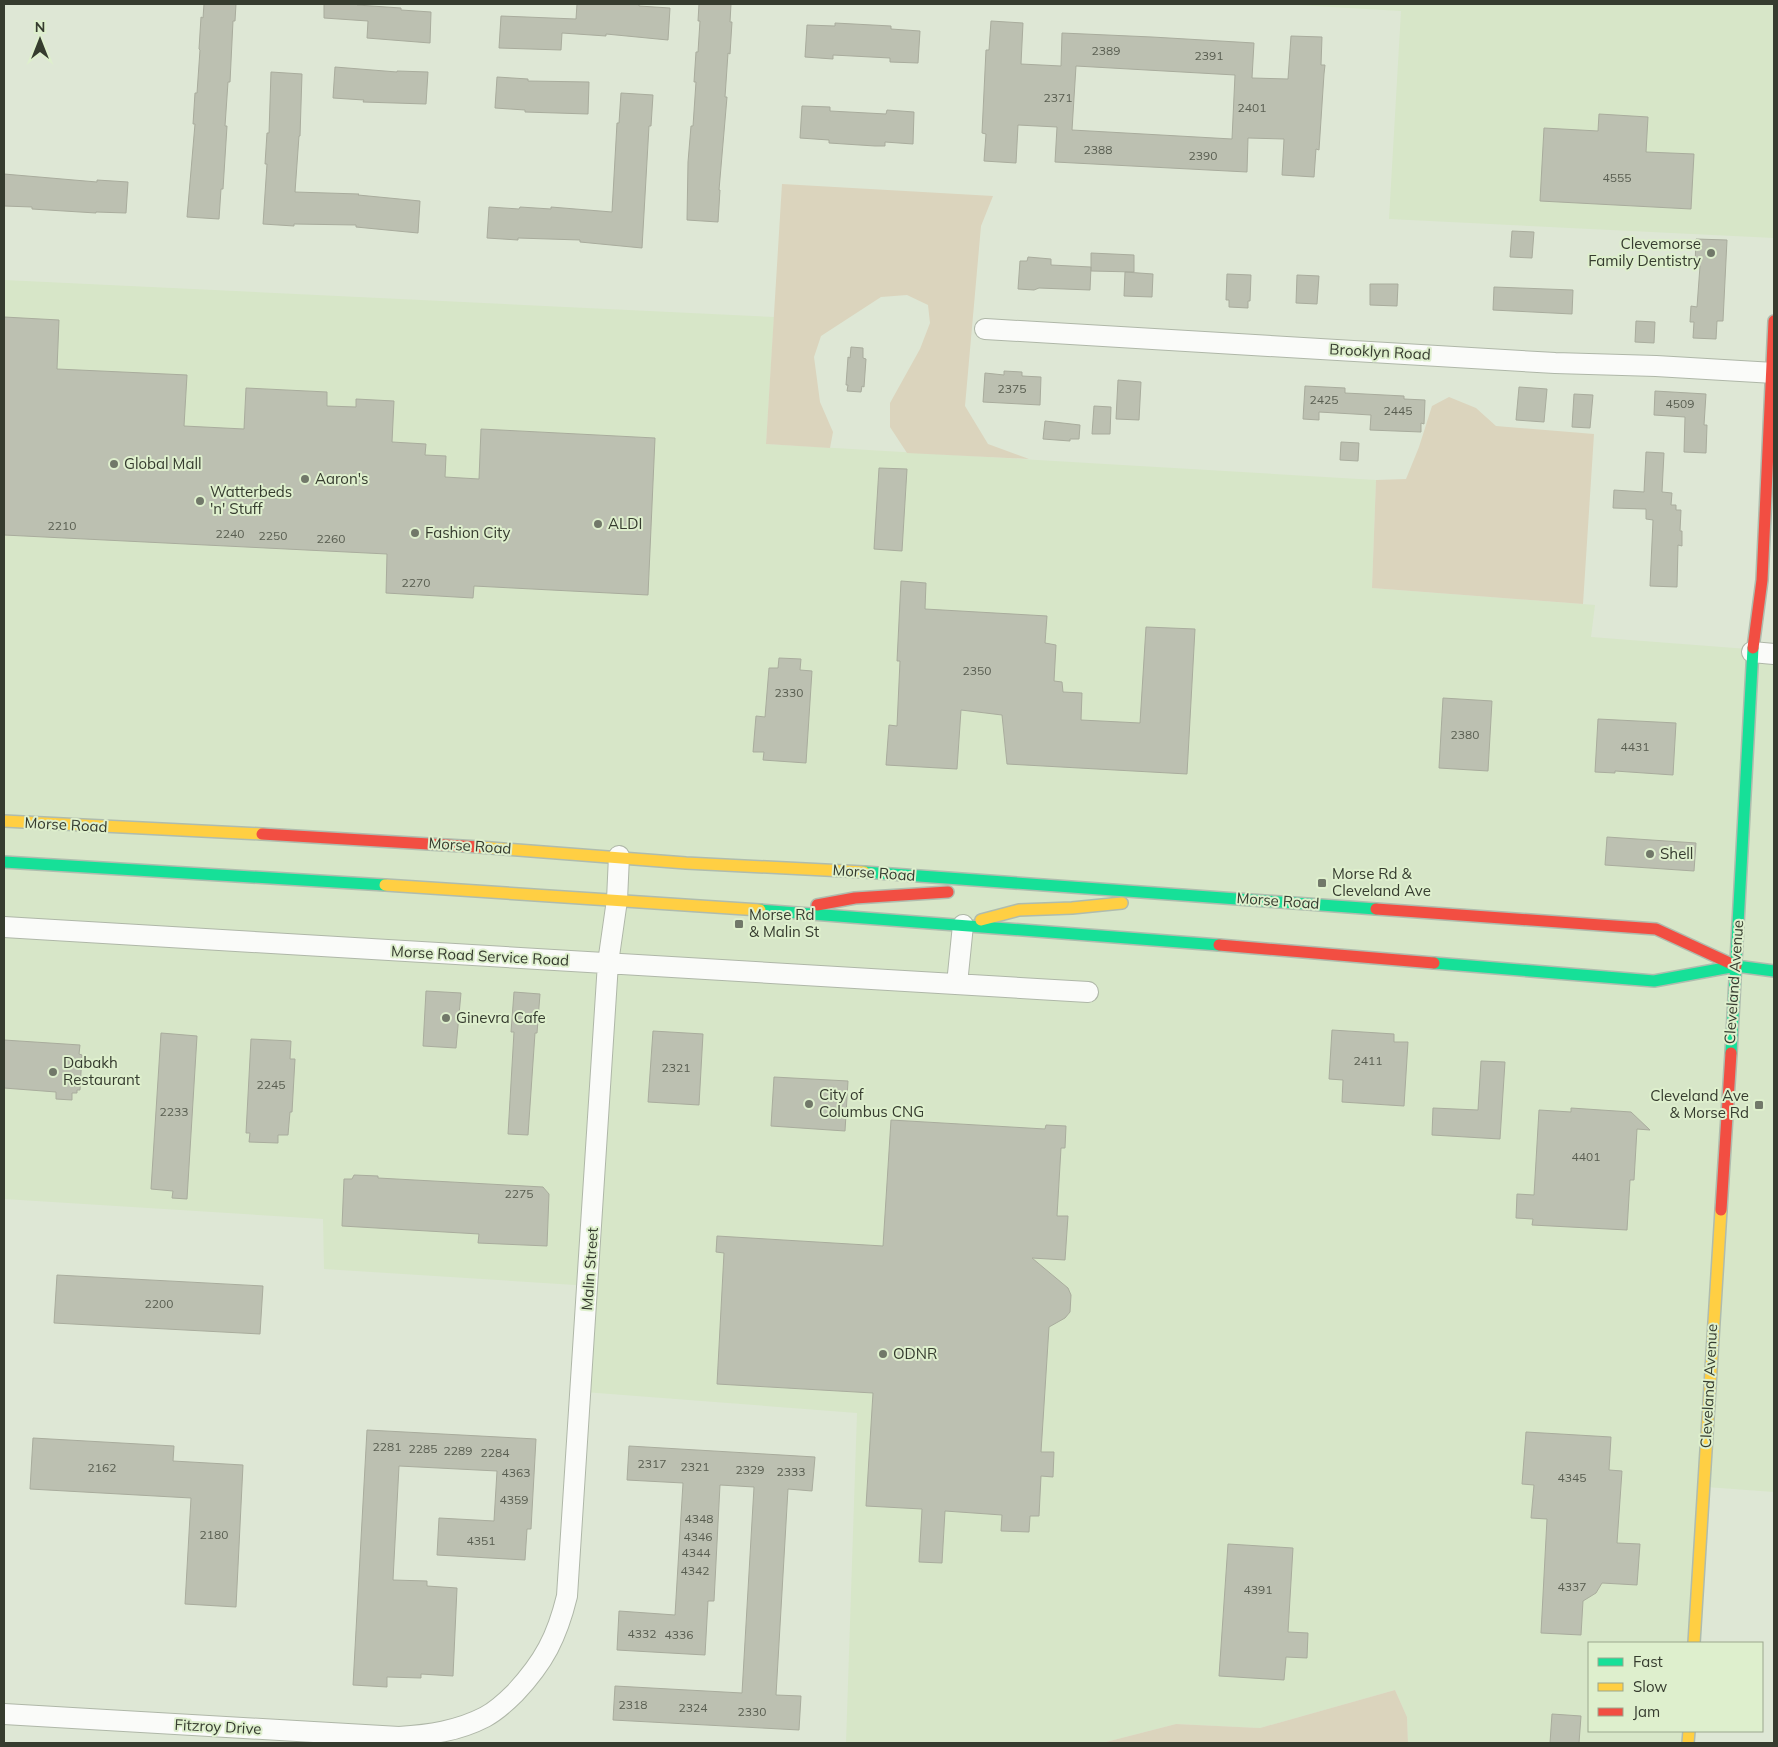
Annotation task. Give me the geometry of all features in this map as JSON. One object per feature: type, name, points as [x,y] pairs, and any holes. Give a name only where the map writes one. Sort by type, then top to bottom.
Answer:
[{"type":"main road","name":"Cleveland Avenue","points":[[1694,1642],[1736,966],[1752,652],[1762,580],[1774,321]]},
{"type":"main road","name":"Morse Road","points":[[4,821],[446,844],[619,856],[686,863],[802,868],[969,879],[1656,929],[1736,966],[1774,971]]},
{"type":"main road","name":"Morse Road","points":[[4,862],[408,885],[617,900],[963,925],[1654,981],[1736,966]]},
{"type":"main road","points":[[781,912],[855,898],[948,892],[969,879]]},
{"type":"main road","points":[[963,925],[1019,910],[1072,908],[1195,896]]},
{"type":"street","name":"Brooklyn Road","points":[[986,329],[1564,364],[1656,366],[1773,372]]},
{"type":"street","points":[[1752,652],[1774,654]]},
{"type":"street","name":"Malin Street","points":[[533,1674],[548,1650],[561,1622],[568,1596],[608,963],[617,900],[619,856]]},
{"type":"street","points":[[957,984],[963,925]]},
{"type":"street","name":"Morse Road Service Road","points":[[4,927],[1088,992]]},
{"type":"street","name":"Fitzroy Drive","points":[[4,1714],[399,1737],[425,1736],[453,1729],[486,1717],[499,1708],[533,1674]]},
{"type":"shaded area","points":[[1280,4],[1774,4],[1774,238],[1389,219],[1401,11]]},
{"type":"shaded area","points":[[782,184],[993,196],[981,226],[965,406],[988,444],[1029,459],[907,453],[890,427],[890,403],[920,349],[930,323],[928,305],[907,295],[881,297],[821,336],[814,357],[820,402],[833,432],[830,448],[766,444]]},
{"type":"shaded area","points":[[4,280],[774,317],[766,444],[1376,480],[1372,588],[1595,605],[1591,637],[1774,651],[1774,1492],[1706,1487],[1697,1642],[1588,1642],[1588,1732],[1691,1732],[1690,1743],[1408,1743],[1407,1717],[1395,1690],[1260,1728],[1176,1724],[1102,1743],[846,1743],[857,1413],[584,1392],[591,1286],[324,1269],[323,1219],[4,1199]]},
{"type":"shaded area","points":[[1449,397],[1476,408],[1496,426],[1594,434],[1583,604],[1372,588],[1376,480],[1406,479],[1419,447],[1432,406]]},
{"type":"shaded area","points":[[1395,1690],[1407,1717],[1408,1743],[1102,1743],[1176,1724],[1260,1728]]},
{"type":"building","points":[[204,4],[236,4],[235,21],[233,21],[230,82],[228,82],[223,189],[221,189],[219,219],[187,217],[201,17],[203,18]]},
{"type":"building","points":[[324,4],[357,4],[431,12],[430,43],[367,38],[368,21],[324,18]]},
{"type":"building","points":[[577,4],[639,4],[639,6],[670,8],[668,40],[606,34],[606,36],[562,33],[561,50],[499,48],[501,16],[576,19]]},
{"type":"building","points":[[699,4],[731,4],[730,22],[732,22],[730,54],[728,53],[725,97],[727,97],[718,222],[687,220],[688,162],[691,126],[693,126],[696,52],[698,52],[700,21],[698,21]]},
{"type":"building","points":[[991,21],[1023,23],[1021,64],[1061,66],[1062,33],[1254,43],[1252,78],[1288,79],[1291,36],[1322,37],[1321,65],[1325,65],[1319,150],[1316,149],[1314,177],[1282,175],[1284,139],[1248,138],[1247,172],[1055,162],[1057,127],[1018,125],[1016,163],[984,161],[986,134],[982,133],[986,50],[989,50]],"holes":[[[1076,66],[1235,75],[1232,139],[1072,130]]]},
{"type":"building","points":[[835,23],[891,26],[891,29],[920,31],[918,63],[890,62],[890,58],[833,55],[833,59],[805,57],[807,25],[835,26]]},
{"type":"building","points":[[335,67],[397,72],[428,72],[426,104],[363,102],[364,100],[333,98]]},
{"type":"building","points":[[271,72],[302,74],[300,136],[295,192],[359,194],[420,201],[418,233],[356,227],[356,225],[294,224],[294,226],[263,224]]},
{"type":"building","points":[[497,77],[528,79],[528,81],[589,82],[588,114],[525,112],[525,110],[495,108]]},
{"type":"building","points":[[621,93],[653,95],[651,126],[649,126],[642,248],[580,242],[580,240],[487,238],[489,207],[551,209],[551,207],[612,212],[617,123],[619,123]]},
{"type":"building","points":[[802,106],[830,107],[830,111],[886,114],[887,110],[914,112],[913,144],[885,142],[885,146],[875,146],[829,143],[829,140],[800,138]]},
{"type":"building","points":[[1599,114],[1648,117],[1646,152],[1694,154],[1691,209],[1540,201],[1544,128],[1598,131]]},
{"type":"building","points":[[4,174],[97,182],[97,180],[128,182],[126,213],[96,213],[4,206]]},
{"type":"building","points":[[1512,231],[1534,232],[1532,258],[1510,257]]},
{"type":"building","points":[[1696,239],[1727,240],[1723,321],[1717,321],[1716,339],[1693,338],[1694,322],[1690,322],[1691,306],[1697,307],[1700,266],[1695,266]]},
{"type":"building","points":[[1091,253],[1134,255],[1134,272],[1091,271]]},
{"type":"building","points":[[1028,257],[1051,259],[1051,265],[1091,267],[1090,290],[1018,289],[1020,261],[1027,261]]},
{"type":"building","points":[[1125,272],[1153,274],[1152,297],[1124,296]]},
{"type":"building","points":[[1227,274],[1251,275],[1248,308],[1229,307],[1229,300],[1226,300]]},
{"type":"building","points":[[1297,275],[1319,276],[1317,304],[1296,303]]},
{"type":"building","points":[[1370,284],[1398,284],[1397,306],[1370,305]]},
{"type":"building","points":[[1494,287],[1573,290],[1572,314],[1493,310]]},
{"type":"building","points":[[4,317],[59,320],[57,369],[187,375],[184,426],[244,429],[246,388],[327,392],[327,406],[356,407],[356,399],[394,401],[392,442],[426,444],[425,455],[446,456],[445,477],[479,479],[481,429],[655,438],[648,595],[474,586],[473,598],[386,593],[387,554],[4,535]]},
{"type":"building","points":[[1636,321],[1655,322],[1654,343],[1635,342]]},
{"type":"building","points":[[851,347],[863,348],[863,358],[866,359],[864,387],[862,386],[861,392],[847,391],[848,357],[850,358]]},
{"type":"building","points":[[1004,371],[1022,372],[1022,376],[1041,377],[1040,405],[983,402],[985,373],[1004,375]]},
{"type":"building","points":[[1118,380],[1141,382],[1139,420],[1116,419]]},
{"type":"building","points":[[1305,386],[1345,388],[1345,393],[1404,396],[1404,399],[1425,400],[1424,424],[1421,423],[1421,432],[1370,430],[1371,415],[1319,412],[1319,420],[1303,419]]},
{"type":"building","points":[[1519,387],[1547,389],[1544,422],[1516,420]]},
{"type":"building","points":[[1655,391],[1706,394],[1704,425],[1707,425],[1706,453],[1684,452],[1685,417],[1654,415]]},
{"type":"building","points":[[1574,394],[1593,395],[1590,428],[1572,427]]},
{"type":"building","points":[[1094,406],[1111,407],[1110,434],[1092,434]]},
{"type":"building","points":[[1045,421],[1080,425],[1079,439],[1070,439],[1070,441],[1043,439]]},
{"type":"building","points":[[1341,442],[1359,443],[1358,461],[1340,460]]},
{"type":"building","points":[[1646,452],[1664,453],[1662,492],[1672,493],[1671,505],[1676,505],[1676,510],[1681,510],[1680,531],[1682,531],[1682,546],[1678,545],[1677,587],[1650,586],[1653,520],[1646,519],[1646,509],[1613,508],[1614,490],[1644,492]]},
{"type":"building","points":[[879,468],[907,469],[902,551],[874,549]]},
{"type":"building","points":[[901,581],[926,583],[925,609],[1047,616],[1045,643],[1056,645],[1054,681],[1062,682],[1063,692],[1082,693],[1081,720],[1140,723],[1146,627],[1195,629],[1187,774],[1007,764],[1002,715],[961,710],[957,769],[886,765],[889,725],[897,726],[900,661],[897,661]]},
{"type":"building","points":[[779,658],[801,659],[800,670],[812,671],[806,763],[763,760],[764,752],[753,752],[756,716],[765,717],[769,668],[778,668]]},
{"type":"building","points":[[1443,698],[1492,701],[1488,771],[1439,768]]},
{"type":"building","points":[[1598,719],[1676,723],[1673,775],[1615,771],[1615,773],[1595,772]]},
{"type":"building","name":"Shell","points":[[1607,837],[1696,843],[1694,871],[1605,865]]},
{"type":"building","points":[[426,991],[461,993],[456,1048],[423,1046]]},
{"type":"building","points":[[514,992],[540,994],[537,1033],[535,1033],[528,1135],[508,1134],[514,1032],[511,1032]]},
{"type":"building","points":[[1332,1030],[1394,1034],[1394,1042],[1408,1042],[1404,1106],[1342,1102],[1343,1080],[1329,1079]]},
{"type":"building","points":[[653,1031],[703,1034],[699,1105],[648,1102]]},
{"type":"building","points":[[161,1033],[197,1036],[187,1199],[172,1198],[173,1191],[151,1189]]},
{"type":"building","points":[[251,1039],[291,1041],[290,1059],[295,1059],[292,1112],[290,1112],[288,1135],[278,1135],[278,1143],[249,1142],[250,1133],[246,1133]]},
{"type":"building","name":"Dabakh Restaurant","points":[[4,1040],[80,1045],[79,1054],[82,1055],[80,1090],[77,1090],[77,1093],[72,1093],[72,1100],[56,1099],[56,1092],[4,1088]]},
{"type":"building","points":[[1481,1061],[1505,1062],[1500,1139],[1432,1135],[1433,1108],[1478,1110]]},
{"type":"building","name":"City of Columbus CNG","points":[[774,1077],[848,1081],[845,1131],[771,1126]]},
{"type":"building","points":[[1571,1108],[1631,1112],[1650,1130],[1637,1129],[1634,1180],[1630,1180],[1627,1230],[1532,1225],[1533,1219],[1516,1218],[1517,1194],[1534,1195],[1539,1110],[1571,1112]]},
{"type":"building","name":"ODNR","points":[[891,1120],[1045,1129],[1046,1125],[1066,1126],[1065,1148],[1061,1148],[1057,1216],[1068,1216],[1065,1260],[1032,1258],[1068,1288],[1071,1295],[1070,1312],[1065,1318],[1049,1327],[1041,1452],[1054,1452],[1053,1477],[1041,1476],[1039,1516],[1030,1516],[1029,1532],[1001,1531],[1002,1515],[945,1511],[942,1563],[919,1562],[922,1509],[866,1506],[873,1393],[717,1384],[724,1253],[716,1252],[717,1236],[883,1246]]},
{"type":"building","points":[[354,1175],[543,1187],[549,1194],[547,1246],[478,1243],[479,1234],[342,1226],[344,1179],[352,1179]]},
{"type":"building","points":[[57,1275],[263,1286],[260,1334],[54,1323]]},
{"type":"building","points":[[367,1430],[536,1439],[531,1529],[527,1529],[525,1560],[437,1555],[439,1518],[494,1521],[497,1471],[399,1466],[393,1580],[427,1581],[427,1586],[457,1588],[453,1676],[421,1674],[421,1678],[387,1677],[387,1687],[353,1685]]},
{"type":"building","points":[[1526,1432],[1611,1437],[1609,1470],[1622,1471],[1617,1543],[1640,1544],[1637,1585],[1602,1583],[1596,1593],[1583,1601],[1581,1635],[1541,1633],[1547,1519],[1531,1518],[1534,1485],[1522,1484]]},
{"type":"building","points":[[33,1438],[174,1446],[173,1461],[243,1465],[236,1607],[185,1604],[191,1498],[30,1489]]},
{"type":"building","points":[[629,1446],[815,1457],[812,1491],[788,1489],[776,1695],[801,1696],[799,1730],[613,1720],[615,1686],[742,1693],[754,1487],[720,1485],[714,1601],[708,1601],[705,1655],[617,1650],[619,1611],[675,1615],[683,1483],[627,1480]]},
{"type":"building","points":[[1228,1544],[1293,1548],[1288,1632],[1308,1633],[1307,1658],[1286,1657],[1284,1680],[1219,1676]]},
{"type":"building","points":[[1552,1714],[1581,1716],[1579,1743],[1550,1743]]},
{"type":"traffic: fast","points":[[1731,1053],[1753,648]]},
{"type":"traffic: fast","points":[[4,862],[385,885]]},
{"type":"traffic: fast","points":[[864,872],[1376,909]]},
{"type":"traffic: fast","points":[[760,910],[1219,945]]},
{"type":"traffic: fast","points":[[1434,963],[1654,981],[1736,966],[1774,971]]},
{"type":"traffic: slow","points":[[4,821],[262,834]]},
{"type":"traffic: slow","points":[[479,847],[686,863],[864,872]]},
{"type":"traffic: slow","points":[[385,885],[760,910]]},
{"type":"traffic: slow","points":[[981,920],[1019,910],[1072,908],[1122,903]]},
{"type":"traffic: slow","points":[[1694,1642],[1721,1210]]},
{"type":"traffic: slow","points":[[1688,1743],[1689,1732]]},
{"type":"traffic: jam","points":[[1753,648],[1762,580],[1774,321]]},
{"type":"traffic: jam","points":[[262,834],[479,847]]},
{"type":"traffic: jam","points":[[817,905],[855,898],[948,892]]},
{"type":"traffic: jam","points":[[1376,909],[1656,929],[1736,966]]},
{"type":"traffic: jam","points":[[1219,945],[1434,963]]},
{"type":"traffic: jam","points":[[1721,1210],[1731,1053]]},
{"type":"place","name":"Clevemorse Family Dentistry","points":[[1711,253]]},
{"type":"place","name":"Global Mall","points":[[114,464]]},
{"type":"place","name":"Aaron's","points":[[305,479]]},
{"type":"place","name":"Watterbeds 'n' Stuff","points":[[200,501]]},
{"type":"place","name":"ALDI","points":[[598,524]]},
{"type":"place","name":"Fashion City","points":[[415,533]]},
{"type":"place","name":"Shell","points":[[1650,854]]},
{"type":"place","name":"Morse Rd & Cleveland Ave","points":[[1322,883]]},
{"type":"place","name":"Morse Rd & Malin St","points":[[739,924]]},
{"type":"place","name":"Ginevra Cafe","points":[[446,1018]]},
{"type":"place","name":"Dabakh Restaurant","points":[[53,1072]]},
{"type":"place","name":"City of Columbus CNG","points":[[809,1104]]},
{"type":"place","name":"Cleveland Ave & Morse Rd","points":[[1759,1105]]},
{"type":"place","name":"ODNR","points":[[883,1354]]}]
